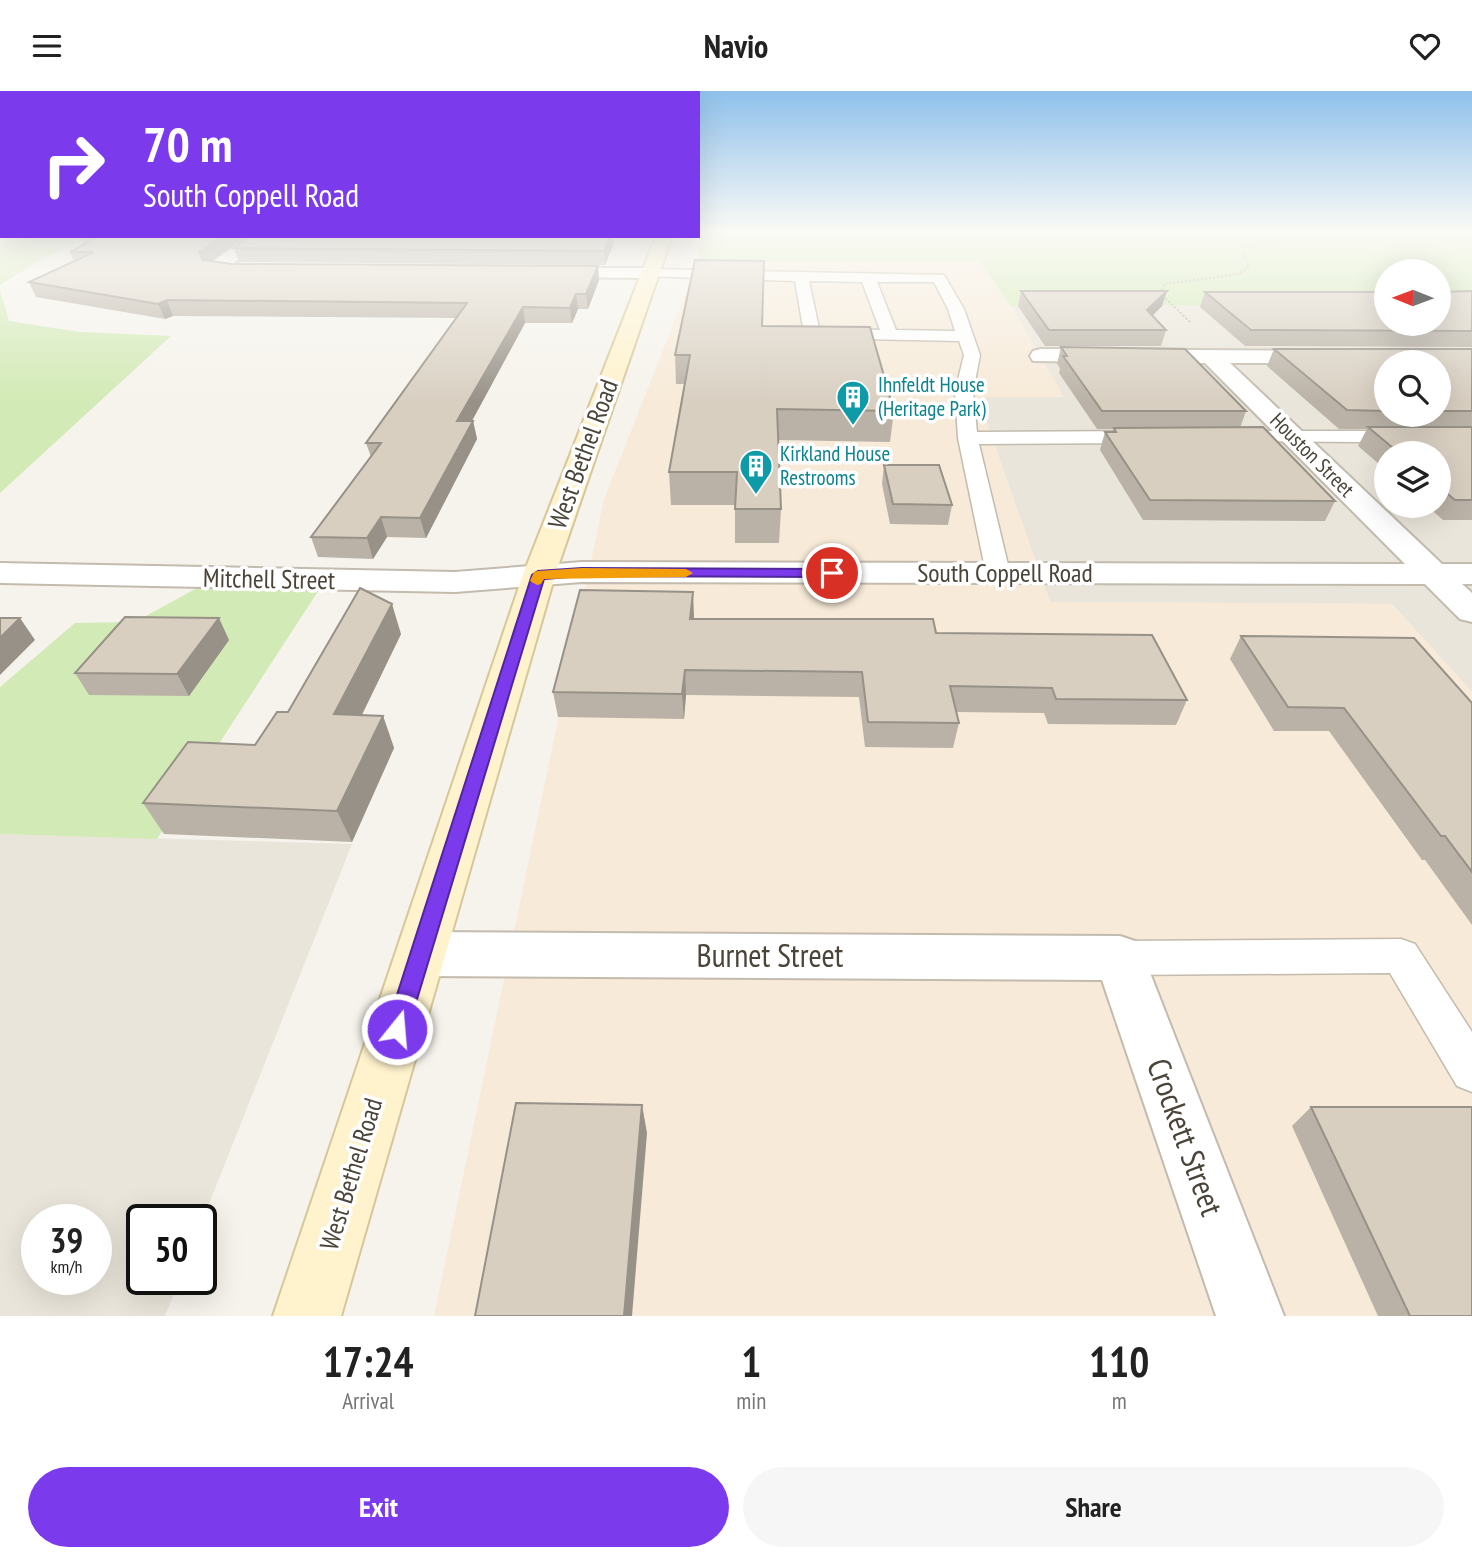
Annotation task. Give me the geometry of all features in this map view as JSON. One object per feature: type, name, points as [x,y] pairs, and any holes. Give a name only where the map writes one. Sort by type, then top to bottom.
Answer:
[{"type":"main road","name":"West Bethel Road","points":[[307,1316],[538,575],[642,288]]},
{"type":"street","points":[[1041,356],[1349,356]]},
{"type":"street","name":"Houston Street","points":[[1219,356],[1295,437],[1472,612]]},
{"type":"street","name":"South Coppell Road","points":[[538,575],[582,572],[1472,574]]},
{"type":"street","name":"Mitchell Street","points":[[0,573],[455,582],[538,575]]},
{"type":"street","name":"Burnet Street","points":[[421,954],[1120,958]]},
{"type":"street","name":"Crockett Street","points":[[1120,958],[1250,1316]]},
{"type":"lane","points":[[803,288],[812,333],[965,336]]},
{"type":"lane","points":[[872,288],[890,334]]},
{"type":"lane","points":[[945,288],[956,309],[972,355],[964,391],[968,438],[998,573]]},
{"type":"lane","points":[[968,438],[1159,437]]},
{"type":"lane","points":[[1213,437],[1472,437]]},
{"type":"lane","points":[[1120,958],[1401,956],[1472,1071]]},
{"type":"path","points":[[1161,288],[1161,294],[1219,356]]},
{"type":"shaded area","points":[[688,288],[998,288],[1064,397],[978,397],[1050,602],[1392,604],[1472,692],[1472,1316],[434,1316],[604,499]]},
{"type":"shaded area","points":[[1472,304],[1472,692],[1392,604],[1050,602],[977,396],[1063,397],[1011,306],[1374,305],[1374,336],[1451,336],[1451,316]]},
{"type":"shaded area","points":[[0,834],[352,844],[209,1204],[126,1204],[126,1295],[174,1295],[165,1316],[0,1316]]},
{"type":"green space","points":[[998,288],[1374,288],[1374,305],[1011,306]]},
{"type":"green space","points":[[1451,288],[1472,288],[1472,304],[1451,305]]},
{"type":"green space","points":[[0,290],[9,321],[80,332],[171,336],[0,493]]},
{"type":"green space","points":[[219,576],[328,576],[157,839],[0,834],[0,687],[75,623],[135,622]]},
{"type":"building","points":[[65,288],[588,288],[586,294],[576,294],[570,308],[523,307],[457,421],[473,421],[420,518],[381,517],[367,538],[311,537],[381,443],[366,443],[467,303],[167,300],[158,304]]},
{"type":"building","points":[[689,288],[763,288],[762,326],[870,327],[894,411],[777,409],[781,509],[735,509],[737,472],[669,472],[690,355],[675,355]]},
{"type":"building","points":[[1021,291],[1167,291],[1147,310],[1166,330],[1049,330]]},
{"type":"building","points":[[1472,291],[1472,331],[1451,331],[1451,292]]},
{"type":"building","points":[[1205,292],[1374,292],[1374,331],[1251,330]]},
{"type":"building","points":[[1061,347],[1185,349],[1246,411],[1102,411],[1063,356],[1067,356]]},
{"type":"building","points":[[1274,349],[1472,349],[1472,411],[1451,411],[1451,350],[1374,350],[1374,411],[1347,410]]},
{"type":"building","points":[[1263,427],[1335,501],[1150,500],[1105,432],[1116,432],[1114,428]]},
{"type":"building","points":[[1368,427],[1472,427],[1472,500],[1455,500],[1451,497],[1451,441],[1385,441]]},
{"type":"building","points":[[884,465],[939,465],[952,505],[893,504]]},
{"type":"building","points":[[360,588],[392,604],[334,714],[383,716],[337,811],[143,803],[188,742],[255,745],[277,712],[288,712]]},
{"type":"building","points":[[580,590],[693,592],[690,619],[933,619],[936,633],[1152,635],[1187,700],[1056,699],[1052,688],[950,686],[959,723],[868,722],[862,672],[685,670],[682,694],[553,692]]},
{"type":"building","points":[[125,617],[219,618],[177,674],[75,673]]},
{"type":"building","points":[[0,618],[20,618],[0,638]]},
{"type":"building","points":[[1241,636],[1414,638],[1472,703],[1472,872],[1445,836],[1441,836],[1344,708],[1288,707]]},
{"type":"building","points":[[516,1103],[642,1105],[624,1316],[475,1316]]},
{"type":"building","points":[[1311,1107],[1472,1107],[1472,1316],[1410,1316]]},
{"type":"slow traffic","points":[[537,581],[538,575],[582,572],[686,573]]},
{"type":"place","name":"Ihnfeldt House (Heritage Park)","points":[[853,427]]},
{"type":"place","name":"Kirkland House Restrooms","points":[[756,496]]},
{"type":"route","points":[[397,1029],[538,575],[582,572],[832,573]]}]
